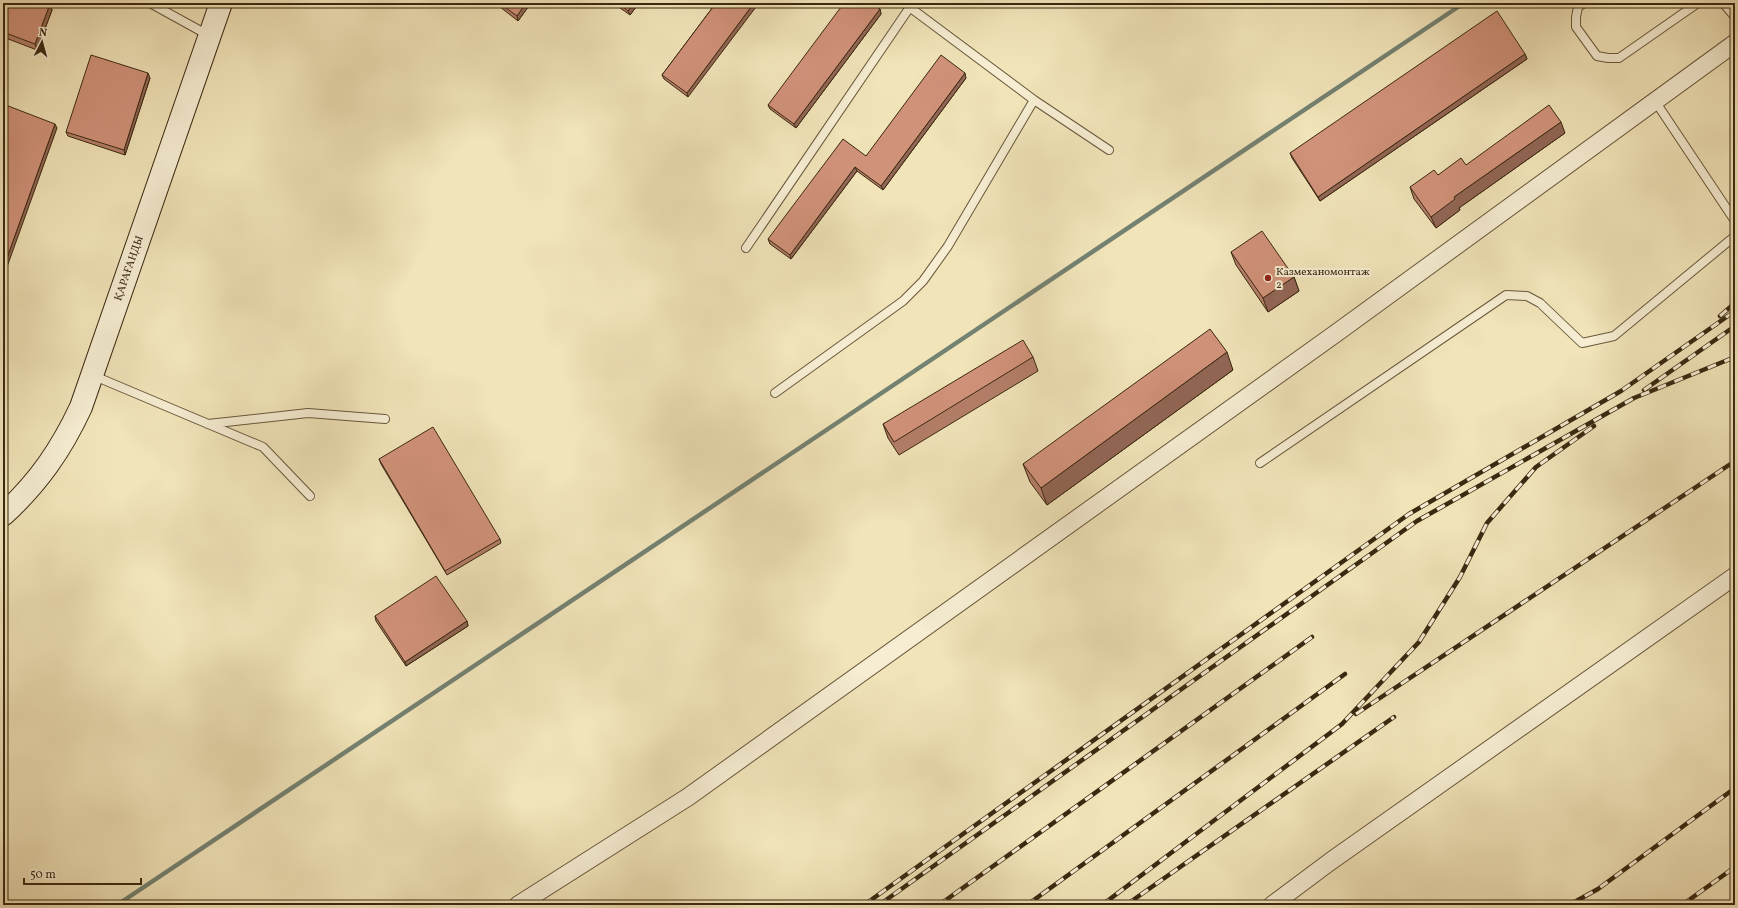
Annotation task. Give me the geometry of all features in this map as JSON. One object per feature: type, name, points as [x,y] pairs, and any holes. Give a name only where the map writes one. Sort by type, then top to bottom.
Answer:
[{"type":"main road","name":"ҚАРАҒАНДЫ","points":[[3,515],[44,471],[68,436],[81,407],[91,374],[221,3]]},
{"type":"street","points":[[518,905],[688,797],[1322,343],[1735,43]]},
{"type":"street","points":[[1272,905],[1331,861],[1735,576]]},
{"type":"lane","points":[[150,3],[210,36]]},
{"type":"lane","points":[[1584,3],[1578,7],[1576,27],[1597,56],[1608,58],[1619,58],[1698,3]]},
{"type":"lane","points":[[1723,3],[1735,17]]},
{"type":"lane","points":[[746,248],[907,5],[1034,100],[1109,150]]},
{"type":"lane","points":[[774,393],[903,301],[923,281],[948,246],[1034,100]]},
{"type":"lane","points":[[1655,101],[1735,221]]},
{"type":"lane","points":[[1260,463],[1506,295],[1527,296],[1540,303],[1582,343],[1614,336],[1735,236]]},
{"type":"lane","points":[[91,374],[263,447],[310,496]]},
{"type":"lane","points":[[207,424],[308,413],[385,419]]},
{"type":"building","points":[[3,3],[50,4],[35,44],[3,32]]},
{"type":"building","points":[[499,3],[526,3],[517,16]]},
{"type":"building","points":[[618,3],[634,3],[628,11]]},
{"type":"building","points":[[716,3],[754,3],[687,93],[662,75]]},
{"type":"building","points":[[844,3],[871,3],[880,9],[794,124],[768,105]]},
{"type":"building","points":[[1497,11],[1525,54],[1318,197],[1290,153]]},
{"type":"building","points":[[91,55],[148,73],[124,150],[66,132]]},
{"type":"building","points":[[941,55],[965,73],[881,186],[855,167],[790,255],[768,239],[843,139],[866,156]]},
{"type":"building","points":[[3,104],[55,124],[3,269]]},
{"type":"building","points":[[1549,105],[1561,122],[1454,197],[1455,199],[1431,217],[1410,187],[1434,170],[1438,175],[1461,158],[1466,165]]},
{"type":"building","name":"Казмеханомонтаж 2","points":[[1262,231],[1294,277],[1263,298],[1231,252]]},
{"type":"building","points":[[1210,329],[1227,352],[1041,488],[1023,464]]},
{"type":"building","points":[[1023,340],[1033,357],[894,442],[883,424]]},
{"type":"building","points":[[433,427],[500,539],[445,571],[379,459]]},
{"type":"building","points":[[436,576],[467,621],[405,662],[375,616]]},
{"type":"waterway","points":[[117,905],[1464,3]]},
{"type":"railway","points":[[1720,316],[1735,303]]},
{"type":"railway","points":[[864,905],[1409,514],[1621,391],[1735,311]]},
{"type":"railway","points":[[1644,390],[1735,326]]},
{"type":"railway","points":[[879,905],[1417,521],[1634,398],[1735,357]]},
{"type":"railway","points":[[1102,905],[1342,724],[1419,642],[1460,577],[1487,523],[1536,467],[1594,426]]},
{"type":"railway","points":[[1356,714],[1735,461]]},
{"type":"railway","points":[[939,905],[1312,637]]},
{"type":"railway","points":[[1027,905],[1345,674]]},
{"type":"railway","points":[[1126,905],[1394,717]]},
{"type":"railway","points":[[1569,905],[1598,889],[1735,788]]},
{"type":"railway","points":[[1682,905],[1735,867]]},
{"type":"place","name":"Казмеханомонтаж 2","points":[[1268,278]]}]
